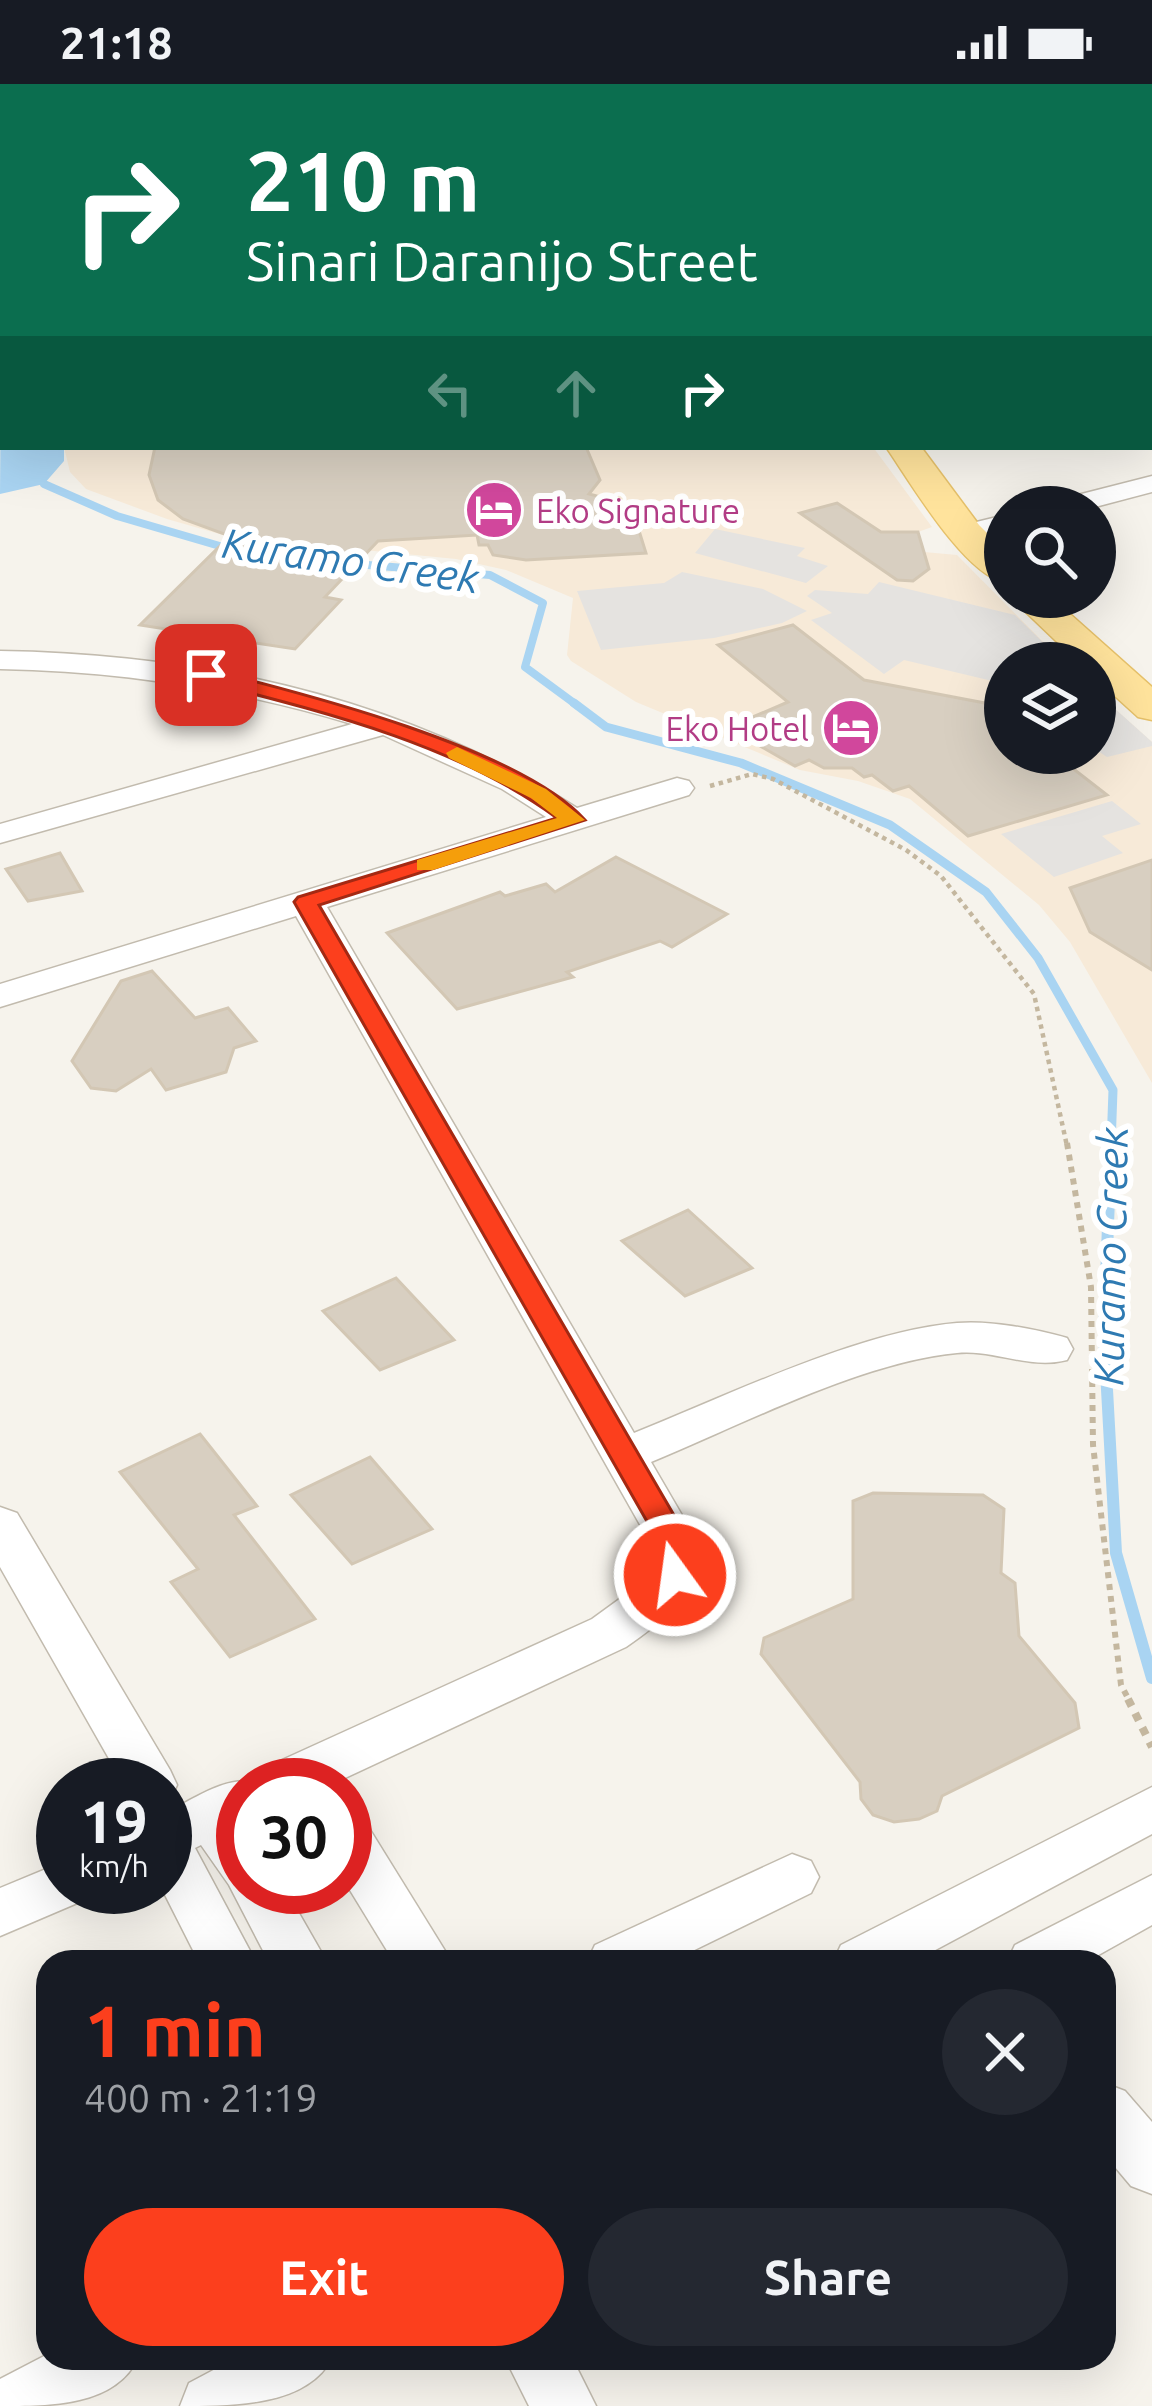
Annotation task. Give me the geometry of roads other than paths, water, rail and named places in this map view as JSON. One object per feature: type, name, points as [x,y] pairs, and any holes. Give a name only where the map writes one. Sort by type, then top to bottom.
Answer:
[{"type":"main road","points":[[905,450],[984,551]]},
{"type":"main road","points":[[944,450],[984,498]]},
{"type":"main road","points":[[1052,618],[1152,708]]},
{"type":"main road","points":[[1101,618],[1152,663]]},
{"type":"street","points":[[1116,493],[1152,484]]},
{"type":"street","points":[[966,533],[984,528]]},
{"type":"street","points":[[0,660],[65,658],[206,675],[382,726],[467,757],[538,794],[574,820]]},
{"type":"street","points":[[3,834],[382,726]]},
{"type":"street","points":[[0,996],[677,788]]},
{"type":"street","points":[[306,902],[680,1553],[675,1575],[654,1602],[609,1634],[338,1758]]},
{"type":"street","points":[[623,1454],[834,1370],[915,1346],[960,1337],[1051,1349]]},
{"type":"street","points":[[0,1526],[135,1758]]},
{"type":"street","points":[[884,1950],[1152,1809]]},
{"type":"street","points":[[192,1829],[216,1847]]},
{"type":"street","points":[[192,1834],[225,1950]]},
{"type":"street","points":[[640,1950],[792,1877]]},
{"type":"street","points":[[372,1879],[416,1950]]},
{"type":"street","points":[[0,1913],[36,1897]]},
{"type":"street","points":[[1057,1950],[1152,1898]]},
{"type":"street","points":[[271,1914],[292,1950]]},
{"type":"street","points":[[1116,2124],[1152,2166]]},
{"type":"street","points":[[14,2406],[83,2370]]},
{"type":"street","points":[[212,2406],[278,2370]]},
{"type":"street","points":[[544,2370],[564,2406]]},
{"type":"water","points":[[0,450],[64,450],[64,461],[44,484],[0,494]]},
{"type":"waterway","name":"Kuramo Creek","points":[[44,484],[117,516],[230,549]]},
{"type":"waterway","name":"Kuramo Creek","points":[[343,563],[490,575],[543,603],[525,667],[578,706]]},
{"type":"waterway","name":"Kuramo Creek","points":[[574,703],[578,706]]},
{"type":"waterway","name":"Kuramo Creek","points":[[578,706],[606,727],[741,763],[890,825],[986,892],[1038,958],[1113,1090],[1111,1146]]},
{"type":"waterway","name":"Kuramo Creek","points":[[1111,1143],[1104,1335],[1116,1553],[1152,1678]]},
{"type":"place","name":"Eko Signature","points":[[494,510]]},
{"type":"place","name":"Eko Hotel","points":[[851,728]]}]
